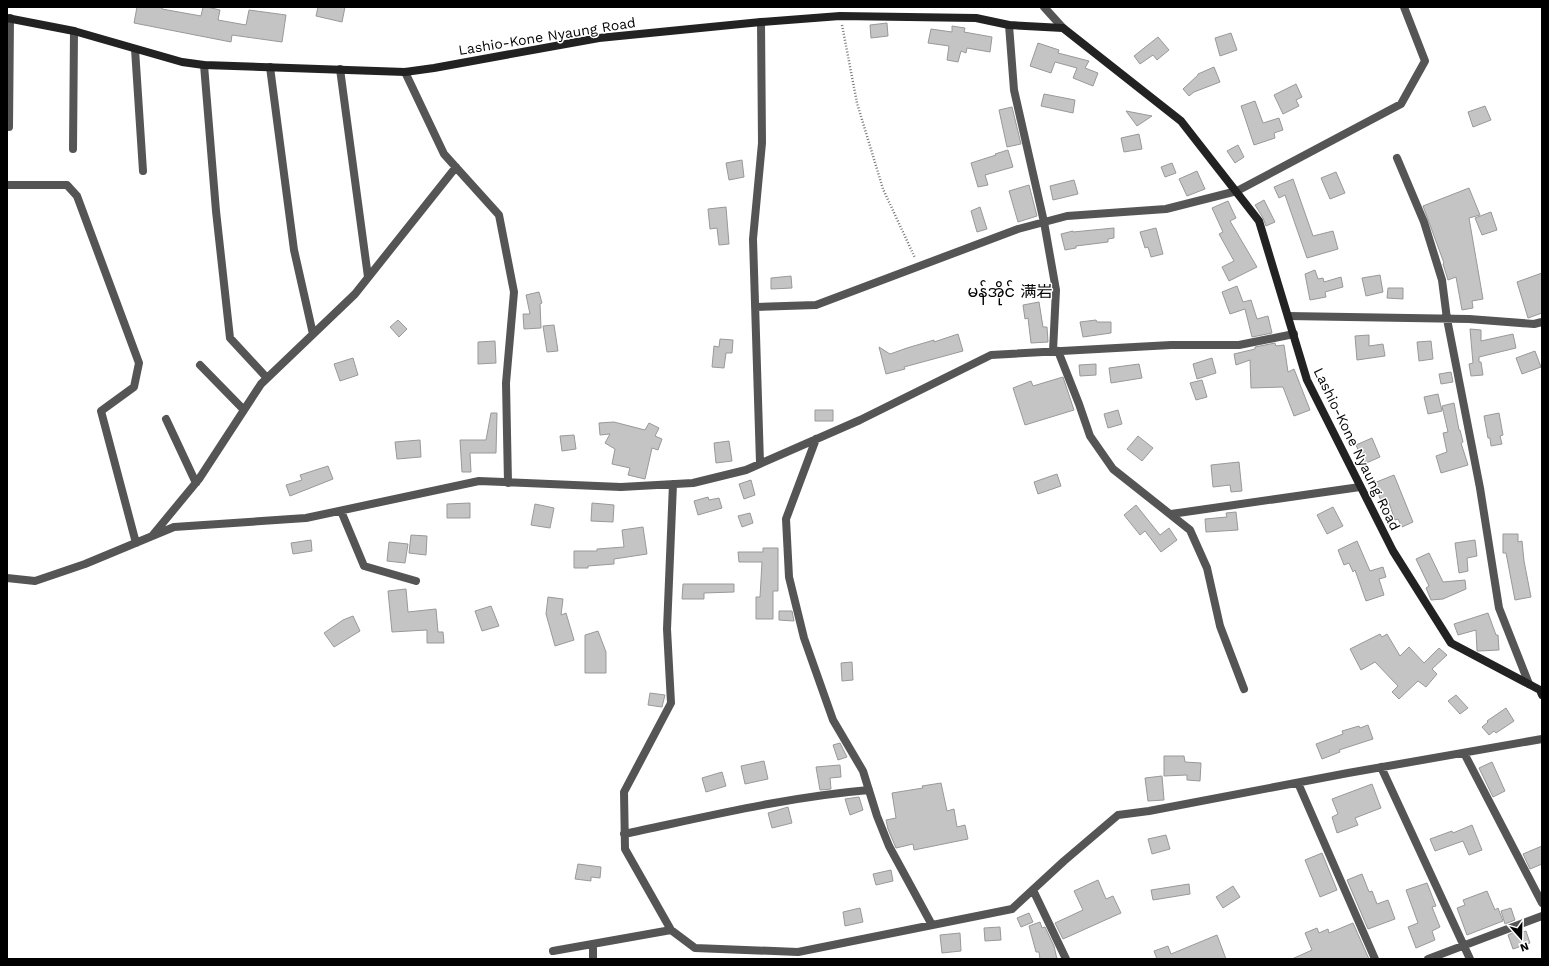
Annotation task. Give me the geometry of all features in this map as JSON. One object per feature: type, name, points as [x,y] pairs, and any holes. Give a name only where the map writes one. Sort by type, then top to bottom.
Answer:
[{"type":"main road","name":"Lashio-Kone Nyaung Road","points":[[9,18],[74,31],[182,62],[204,65],[405,72],[599,38],[761,22],[840,16],[976,18],[1009,25],[1063,28],[1182,121],[1260,221],[1307,380],[1392,551],[1451,643],[1540,690],[1542,695]]},
{"type":"street","points":[[1044,7],[1063,28]]},
{"type":"street","points":[[755,307],[816,305],[1018,229],[1067,216],[1166,209],[1237,191],[1402,104],[1425,61],[1404,7]]},
{"type":"street","points":[[9,18],[9,127]]},
{"type":"street","points":[[760,463],[753,239],[762,143],[761,22]]},
{"type":"street","points":[[1009,25],[1014,90],[1044,222],[1056,290],[1056,351],[1079,404],[1090,436],[1113,469],[1190,530],[1207,568],[1220,626],[1244,689]]},
{"type":"street","points":[[73,149],[74,31]]},
{"type":"street","points":[[135,49],[143,171]]},
{"type":"street","points":[[204,65],[216,211],[230,338],[267,378]]},
{"type":"street","points":[[270,67],[294,250],[313,334]]},
{"type":"street","points":[[340,70],[368,277]]},
{"type":"street","points":[[405,72],[444,154],[499,215],[514,292],[506,383],[508,483]]},
{"type":"street","points":[[1397,158],[1424,222],[1442,280],[1447,319],[1480,488],[1499,608],[1529,684]]},
{"type":"street","points":[[151,536],[196,483],[261,384],[355,294],[456,167]]},
{"type":"street","points":[[7,184],[67,185],[77,196],[139,363],[134,387],[101,411],[136,543]]},
{"type":"street","points":[[1288,316],[1447,319],[1534,324],[1542,322]]},
{"type":"street","points":[[7,578],[35,581],[86,564],[174,527],[306,518],[479,481],[621,487],[693,483],[746,470],[860,420],[991,355],[1171,345],[1239,345],[1294,334]]},
{"type":"street","points":[[200,365],[244,410]]},
{"type":"street","points":[[166,419],[196,483]]},
{"type":"street","points":[[816,439],[786,519],[789,577],[804,638],[833,720],[863,771],[889,846],[932,925]]},
{"type":"street","points":[[673,484],[667,629],[672,703],[624,792],[624,834],[625,849],[672,930],[695,948],[798,952],[1012,909],[1118,815],[1149,811],[1381,767],[1542,739]]},
{"type":"street","points":[[1170,514],[1360,487]]},
{"type":"street","points":[[342,511],[364,566],[416,581]]},
{"type":"street","points":[[1464,753],[1542,903]]},
{"type":"street","points":[[1381,767],[1465,945],[1470,959]]},
{"type":"street","points":[[1298,783],[1375,959]]},
{"type":"street","points":[[624,834],[774,802],[834,793],[869,790]]},
{"type":"street","points":[[1033,890],[1066,959]]},
{"type":"street","points":[[1428,959],[1542,916]]},
{"type":"street","points":[[553,951],[672,930]]},
{"type":"street","points":[[593,944],[593,959]]},
{"type":"path","points":[[840,16],[857,103],[883,189],[919,267]]},
{"type":"building","points":[[137,7],[162,7],[162,9],[201,16],[203,7],[207,7],[220,10],[218,20],[246,25],[249,10],[286,15],[282,42],[232,35],[231,42],[134,23]]},
{"type":"building","points":[[318,7],[345,7],[342,22],[316,16]]},
{"type":"building","points":[[887,23],[888,36],[871,38],[870,25]]},
{"type":"building","points":[[952,26],[965,28],[964,32],[992,37],[990,52],[967,48],[966,53],[961,51],[958,62],[947,60],[949,46],[928,43],[931,29],[952,32]]},
{"type":"building","points":[[1231,33],[1237,50],[1220,56],[1215,38]]},
{"type":"building","points":[[1158,37],[1169,50],[1157,60],[1153,55],[1140,64],[1134,56]]},
{"type":"building","points":[[1038,43],[1059,50],[1058,53],[1089,61],[1085,68],[1098,73],[1093,86],[1073,78],[1077,68],[1055,62],[1051,73],[1030,66]]},
{"type":"building","points":[[1214,67],[1220,82],[1194,92],[1189,96],[1183,89],[1198,74]]},
{"type":"building","points":[[1296,84],[1302,97],[1296,100],[1299,106],[1283,114],[1274,95]]},
{"type":"building","points":[[1044,94],[1075,100],[1073,113],[1041,106]]},
{"type":"building","points":[[1255,101],[1263,123],[1279,118],[1283,130],[1274,133],[1275,138],[1254,145],[1241,106]]},
{"type":"building","points":[[1485,106],[1491,120],[1473,127],[1468,112]]},
{"type":"building","points":[[1012,107],[1021,144],[1007,147],[999,110]]},
{"type":"building","points":[[1126,111],[1152,116],[1137,126]]},
{"type":"building","points":[[1139,134],[1142,149],[1124,152],[1121,138]]},
{"type":"building","points":[[1238,145],[1244,157],[1235,163],[1227,151]]},
{"type":"building","points":[[1008,150],[1013,167],[985,175],[988,185],[978,187],[971,163]]},
{"type":"building","points":[[742,160],[744,177],[729,180],[726,163]]},
{"type":"building","points":[[1172,163],[1176,173],[1165,177],[1161,167]]},
{"type":"building","points":[[1197,171],[1205,189],[1187,196],[1179,179]]},
{"type":"building","points":[[1336,172],[1345,193],[1330,199],[1321,178]]},
{"type":"building","points":[[1293,179],[1313,236],[1333,231],[1338,249],[1307,258],[1285,195],[1279,198],[1274,187]]},
{"type":"building","points":[[1074,180],[1078,194],[1053,200],[1050,186]]},
{"type":"building","points":[[1029,185],[1037,216],[1018,222],[1009,191]]},
{"type":"building","points":[[1469,188],[1480,215],[1469,218],[1483,299],[1472,301],[1473,308],[1462,310],[1456,277],[1448,280],[1443,264],[1444,263],[1423,206]]},
{"type":"building","points":[[1264,200],[1275,222],[1266,226],[1255,205]]},
{"type":"building","points":[[1228,201],[1236,218],[1230,221],[1257,267],[1229,281],[1222,267],[1234,261],[1219,234],[1223,232],[1212,208]]},
{"type":"building","points":[[726,207],[729,244],[719,245],[717,228],[710,229],[708,209]]},
{"type":"building","points":[[980,207],[987,229],[977,232],[971,211]]},
{"type":"building","points":[[1491,212],[1497,230],[1482,235],[1475,218]]},
{"type":"building","points":[[1114,228],[1114,238],[1108,239],[1108,242],[1076,246],[1076,248],[1065,250],[1061,234],[1073,231]]},
{"type":"building","points":[[1156,228],[1163,254],[1151,257],[1148,247],[1145,248],[1140,232]]},
{"type":"building","points":[[1315,270],[1318,279],[1323,278],[1324,282],[1341,277],[1343,287],[1325,292],[1326,297],[1310,300],[1305,274]]},
{"type":"building","points":[[1542,273],[1542,313],[1528,318],[1517,282]]},
{"type":"building","points":[[1380,275],[1383,292],[1366,296],[1362,278]]},
{"type":"building","points":[[791,276],[792,288],[771,289],[771,278]]},
{"type":"building","points":[[1237,286],[1243,302],[1251,300],[1257,319],[1268,316],[1272,333],[1252,337],[1245,309],[1230,314],[1222,292]]},
{"type":"building","points":[[1388,288],[1403,288],[1403,299],[1387,298]]},
{"type":"building","points":[[539,292],[542,303],[540,304],[541,328],[524,329],[523,314],[530,314],[526,295]]},
{"type":"building","points":[[1039,302],[1043,327],[1047,327],[1048,342],[1031,343],[1028,318],[1025,319],[1023,305]]},
{"type":"building","points":[[398,320],[407,329],[399,337],[390,327]]},
{"type":"building","points":[[1096,320],[1097,322],[1111,322],[1111,333],[1083,337],[1080,322]]},
{"type":"building","points":[[554,325],[558,351],[547,352],[543,326]]},
{"type":"building","points":[[1470,329],[1481,330],[1481,341],[1513,334],[1516,348],[1479,357],[1483,375],[1471,376],[1469,364],[1473,363]]},
{"type":"building","points":[[958,334],[963,351],[904,367],[905,369],[886,374],[879,347],[890,354]]},
{"type":"building","points":[[1369,335],[1369,346],[1383,344],[1385,356],[1357,360],[1355,336]]},
{"type":"building","points":[[720,339],[733,340],[732,353],[726,353],[724,368],[712,367],[714,346],[719,347]]},
{"type":"building","points":[[495,341],[496,363],[478,364],[478,342]]},
{"type":"building","points":[[1431,341],[1433,359],[1419,361],[1417,342]]},
{"type":"building","points":[[1275,343],[1276,346],[1284,345],[1288,372],[1294,369],[1310,410],[1294,416],[1283,387],[1251,388],[1250,360],[1236,365],[1234,354],[1255,349],[1255,347]]},
{"type":"building","points":[[1535,351],[1541,367],[1522,374],[1516,358]]},
{"type":"building","points":[[353,358],[358,375],[340,381],[334,364]]},
{"type":"building","points":[[1212,358],[1216,373],[1197,379],[1193,364]]},
{"type":"building","points":[[1096,364],[1096,375],[1080,376],[1079,365]]},
{"type":"building","points":[[1139,364],[1142,378],[1111,383],[1109,368]]},
{"type":"building","points":[[1451,372],[1453,382],[1441,384],[1439,374]]},
{"type":"building","points":[[1063,377],[1074,410],[1025,425],[1013,388],[1031,381],[1033,386]]},
{"type":"building","points":[[1202,380],[1207,397],[1196,400],[1190,383]]},
{"type":"building","points":[[1438,394],[1442,411],[1428,414],[1424,397]]},
{"type":"building","points":[[1454,403],[1463,442],[1461,443],[1468,465],[1441,473],[1436,456],[1447,452],[1443,433],[1448,432],[1442,406]]},
{"type":"building","points":[[815,410],[833,410],[833,421],[815,421]]},
{"type":"building","points":[[1118,410],[1122,424],[1108,428],[1104,414]]},
{"type":"building","points":[[491,413],[497,413],[496,453],[470,453],[471,472],[462,472],[460,440],[486,440]]},
{"type":"building","points":[[1499,413],[1503,435],[1500,436],[1502,444],[1491,446],[1484,416]]},
{"type":"building","points":[[614,422],[645,430],[649,423],[659,428],[655,436],[662,439],[658,450],[652,448],[645,479],[628,475],[630,468],[612,464],[615,449],[605,443],[610,434],[600,435],[599,423]]},
{"type":"building","points":[[574,435],[576,449],[562,451],[560,436]]},
{"type":"building","points":[[1138,436],[1153,448],[1142,461],[1127,449]]},
{"type":"building","points":[[1372,438],[1380,457],[1364,464],[1356,445]]},
{"type":"building","points":[[420,440],[421,457],[397,459],[395,442]]},
{"type":"building","points":[[729,441],[732,461],[716,463],[714,443]]},
{"type":"building","points":[[1239,462],[1242,491],[1231,492],[1230,485],[1213,487],[1211,465]]},
{"type":"building","points":[[328,466],[333,479],[290,496],[286,485],[302,480],[300,475]]},
{"type":"building","points":[[1057,474],[1061,486],[1038,494],[1034,482]]},
{"type":"building","points":[[1394,475],[1413,522],[1402,527],[1398,519],[1395,520],[1389,503],[1383,506],[1374,483]]},
{"type":"building","points":[[751,480],[755,495],[744,499],[739,484]]},
{"type":"building","points":[[708,497],[709,500],[719,498],[722,508],[698,515],[694,501]]},
{"type":"building","points":[[470,503],[470,518],[447,518],[447,504]]},
{"type":"building","points":[[592,503],[614,505],[613,522],[591,521]]},
{"type":"building","points":[[535,504],[554,508],[550,528],[531,525]]},
{"type":"building","points":[[1136,505],[1160,535],[1169,528],[1177,540],[1161,552],[1145,531],[1140,535],[1124,515]]},
{"type":"building","points":[[1333,507],[1343,526],[1327,534],[1317,515]]},
{"type":"building","points":[[1236,512],[1238,530],[1206,532],[1205,519],[1227,517],[1226,513]]},
{"type":"building","points":[[750,513],[753,523],[742,527],[738,516]]},
{"type":"building","points":[[643,527],[647,554],[614,559],[614,564],[588,566],[588,568],[574,568],[574,551],[597,551],[597,549],[624,547],[622,530]]},
{"type":"building","points":[[1503,534],[1518,534],[1518,542],[1522,541],[1531,597],[1515,600],[1506,553],[1503,553]]},
{"type":"building","points":[[411,535],[427,536],[426,555],[409,553]]},
{"type":"building","points":[[311,540],[312,551],[293,554],[291,543]]},
{"type":"building","points":[[1475,540],[1477,556],[1467,558],[1468,571],[1459,573],[1455,543]]},
{"type":"building","points":[[1357,541],[1370,571],[1383,567],[1386,577],[1379,579],[1384,595],[1366,601],[1355,570],[1353,572],[1349,563],[1344,565],[1338,550]]},
{"type":"building","points":[[389,542],[408,544],[405,563],[387,561]]},
{"type":"building","points":[[763,548],[778,548],[778,591],[773,591],[773,619],[756,619],[756,597],[760,597],[762,562],[739,562],[738,552],[763,552]]},
{"type":"building","points":[[1429,553],[1443,582],[1465,580],[1466,589],[1443,599],[1431,600],[1426,588],[1429,586],[1416,559]]},
{"type":"building","points":[[683,584],[734,584],[734,592],[704,593],[704,599],[682,599]]},
{"type":"building","points":[[406,589],[408,612],[436,609],[438,632],[443,632],[444,643],[427,643],[427,630],[392,632],[388,591]]},
{"type":"building","points":[[548,597],[563,599],[561,615],[566,613],[574,640],[555,646],[546,614]]},
{"type":"building","points":[[491,606],[499,626],[482,631],[475,611]]},
{"type":"building","points":[[779,611],[792,611],[794,621],[779,620]]},
{"type":"building","points":[[1488,613],[1496,635],[1498,635],[1499,650],[1477,651],[1476,630],[1458,635],[1454,624]]},
{"type":"building","points":[[353,616],[360,631],[334,647],[324,633],[343,620]]},
{"type":"building","points":[[598,631],[606,652],[606,673],[585,673],[585,635]]},
{"type":"building","points":[[1380,634],[1382,637],[1387,634],[1400,656],[1409,647],[1424,663],[1439,648],[1447,655],[1432,669],[1437,674],[1426,687],[1418,681],[1399,699],[1392,692],[1398,686],[1375,662],[1361,670],[1350,649]]},
{"type":"building","points":[[852,662],[853,680],[842,681],[841,663]]},
{"type":"building","points":[[650,693],[665,695],[662,707],[648,705]]},
{"type":"building","points":[[1456,695],[1468,708],[1460,714],[1448,701]]},
{"type":"building","points":[[1506,708],[1514,721],[1496,733],[1494,731],[1489,735],[1482,727],[1488,722],[1487,721]]},
{"type":"building","points":[[1368,725],[1373,739],[1339,750],[1340,752],[1322,759],[1316,744],[1343,734],[1342,731]]},
{"type":"building","points":[[840,743],[847,757],[838,760],[833,745]]},
{"type":"building","points":[[1164,756],[1184,756],[1185,762],[1201,763],[1200,781],[1187,780],[1187,775],[1164,776]]},
{"type":"building","points":[[764,761],[768,779],[745,784],[741,766]]},
{"type":"building","points":[[1492,762],[1505,791],[1493,797],[1479,768]]},
{"type":"building","points":[[840,765],[841,777],[830,778],[831,789],[820,790],[816,767]]},
{"type":"building","points":[[722,772],[726,786],[706,792],[702,778]]},
{"type":"building","points":[[1162,776],[1164,800],[1148,801],[1145,778]]},
{"type":"building","points":[[941,783],[947,811],[954,809],[957,827],[965,825],[968,839],[914,850],[913,844],[896,848],[886,820],[896,818],[892,793],[923,788],[922,786]]},
{"type":"building","points":[[1372,784],[1381,808],[1355,818],[1358,825],[1337,833],[1332,817],[1338,814],[1332,799]]},
{"type":"building","points":[[859,797],[863,810],[850,815],[845,799]]},
{"type":"building","points":[[788,807],[792,823],[772,828],[768,813]]},
{"type":"building","points":[[1472,825],[1482,850],[1469,855],[1463,841],[1435,851],[1430,839],[1452,831],[1453,833]]},
{"type":"building","points":[[1166,835],[1170,849],[1152,854],[1148,839]]},
{"type":"building","points":[[1542,846],[1542,864],[1530,869],[1523,854]]},
{"type":"building","points":[[1322,853],[1337,890],[1320,897],[1305,860]]},
{"type":"building","points":[[578,864],[601,867],[600,878],[591,877],[591,881],[575,879]]},
{"type":"building","points":[[891,870],[893,881],[876,885],[873,874]]},
{"type":"building","points":[[1362,874],[1369,892],[1372,891],[1377,904],[1388,900],[1395,919],[1368,929],[1347,880]]},
{"type":"building","points":[[1098,880],[1106,899],[1113,896],[1121,913],[1063,939],[1055,923],[1083,910],[1074,891]]},
{"type":"building","points":[[1427,883],[1436,906],[1432,907],[1440,927],[1432,931],[1435,940],[1416,948],[1408,927],[1418,923],[1406,890]]},
{"type":"building","points":[[1189,884],[1190,894],[1153,900],[1151,890]]},
{"type":"building","points":[[1233,886],[1240,897],[1223,908],[1216,897]]},
{"type":"building","points":[[1487,891],[1495,910],[1498,908],[1503,921],[1467,935],[1457,908],[1465,905],[1463,900]]},
{"type":"building","points":[[860,908],[863,922],[845,926],[843,912]]},
{"type":"building","points":[[1511,908],[1515,920],[1505,924],[1501,911]]},
{"type":"building","points":[[1029,913],[1033,922],[1021,927],[1017,918]]},
{"type":"building","points":[[1040,922],[1042,928],[1045,927],[1054,946],[1057,959],[1040,959],[1039,952],[1036,952],[1029,926]]},
{"type":"building","points":[[1353,923],[1369,959],[1292,959],[1312,950],[1305,933],[1317,928],[1319,933],[1328,929],[1329,933]]},
{"type":"building","points":[[1000,927],[1001,940],[985,941],[984,928]]},
{"type":"building","points":[[1519,930],[1520,933],[1526,931],[1530,943],[1513,949],[1508,935]]},
{"type":"building","points":[[960,933],[961,951],[942,953],[940,935]]},
{"type":"building","points":[[1217,935],[1226,959],[1157,959],[1154,951],[1168,946],[1171,954]]},
{"type":"district","name":"မန်အိုင် 满岩","points":[[1010,291]]}]
